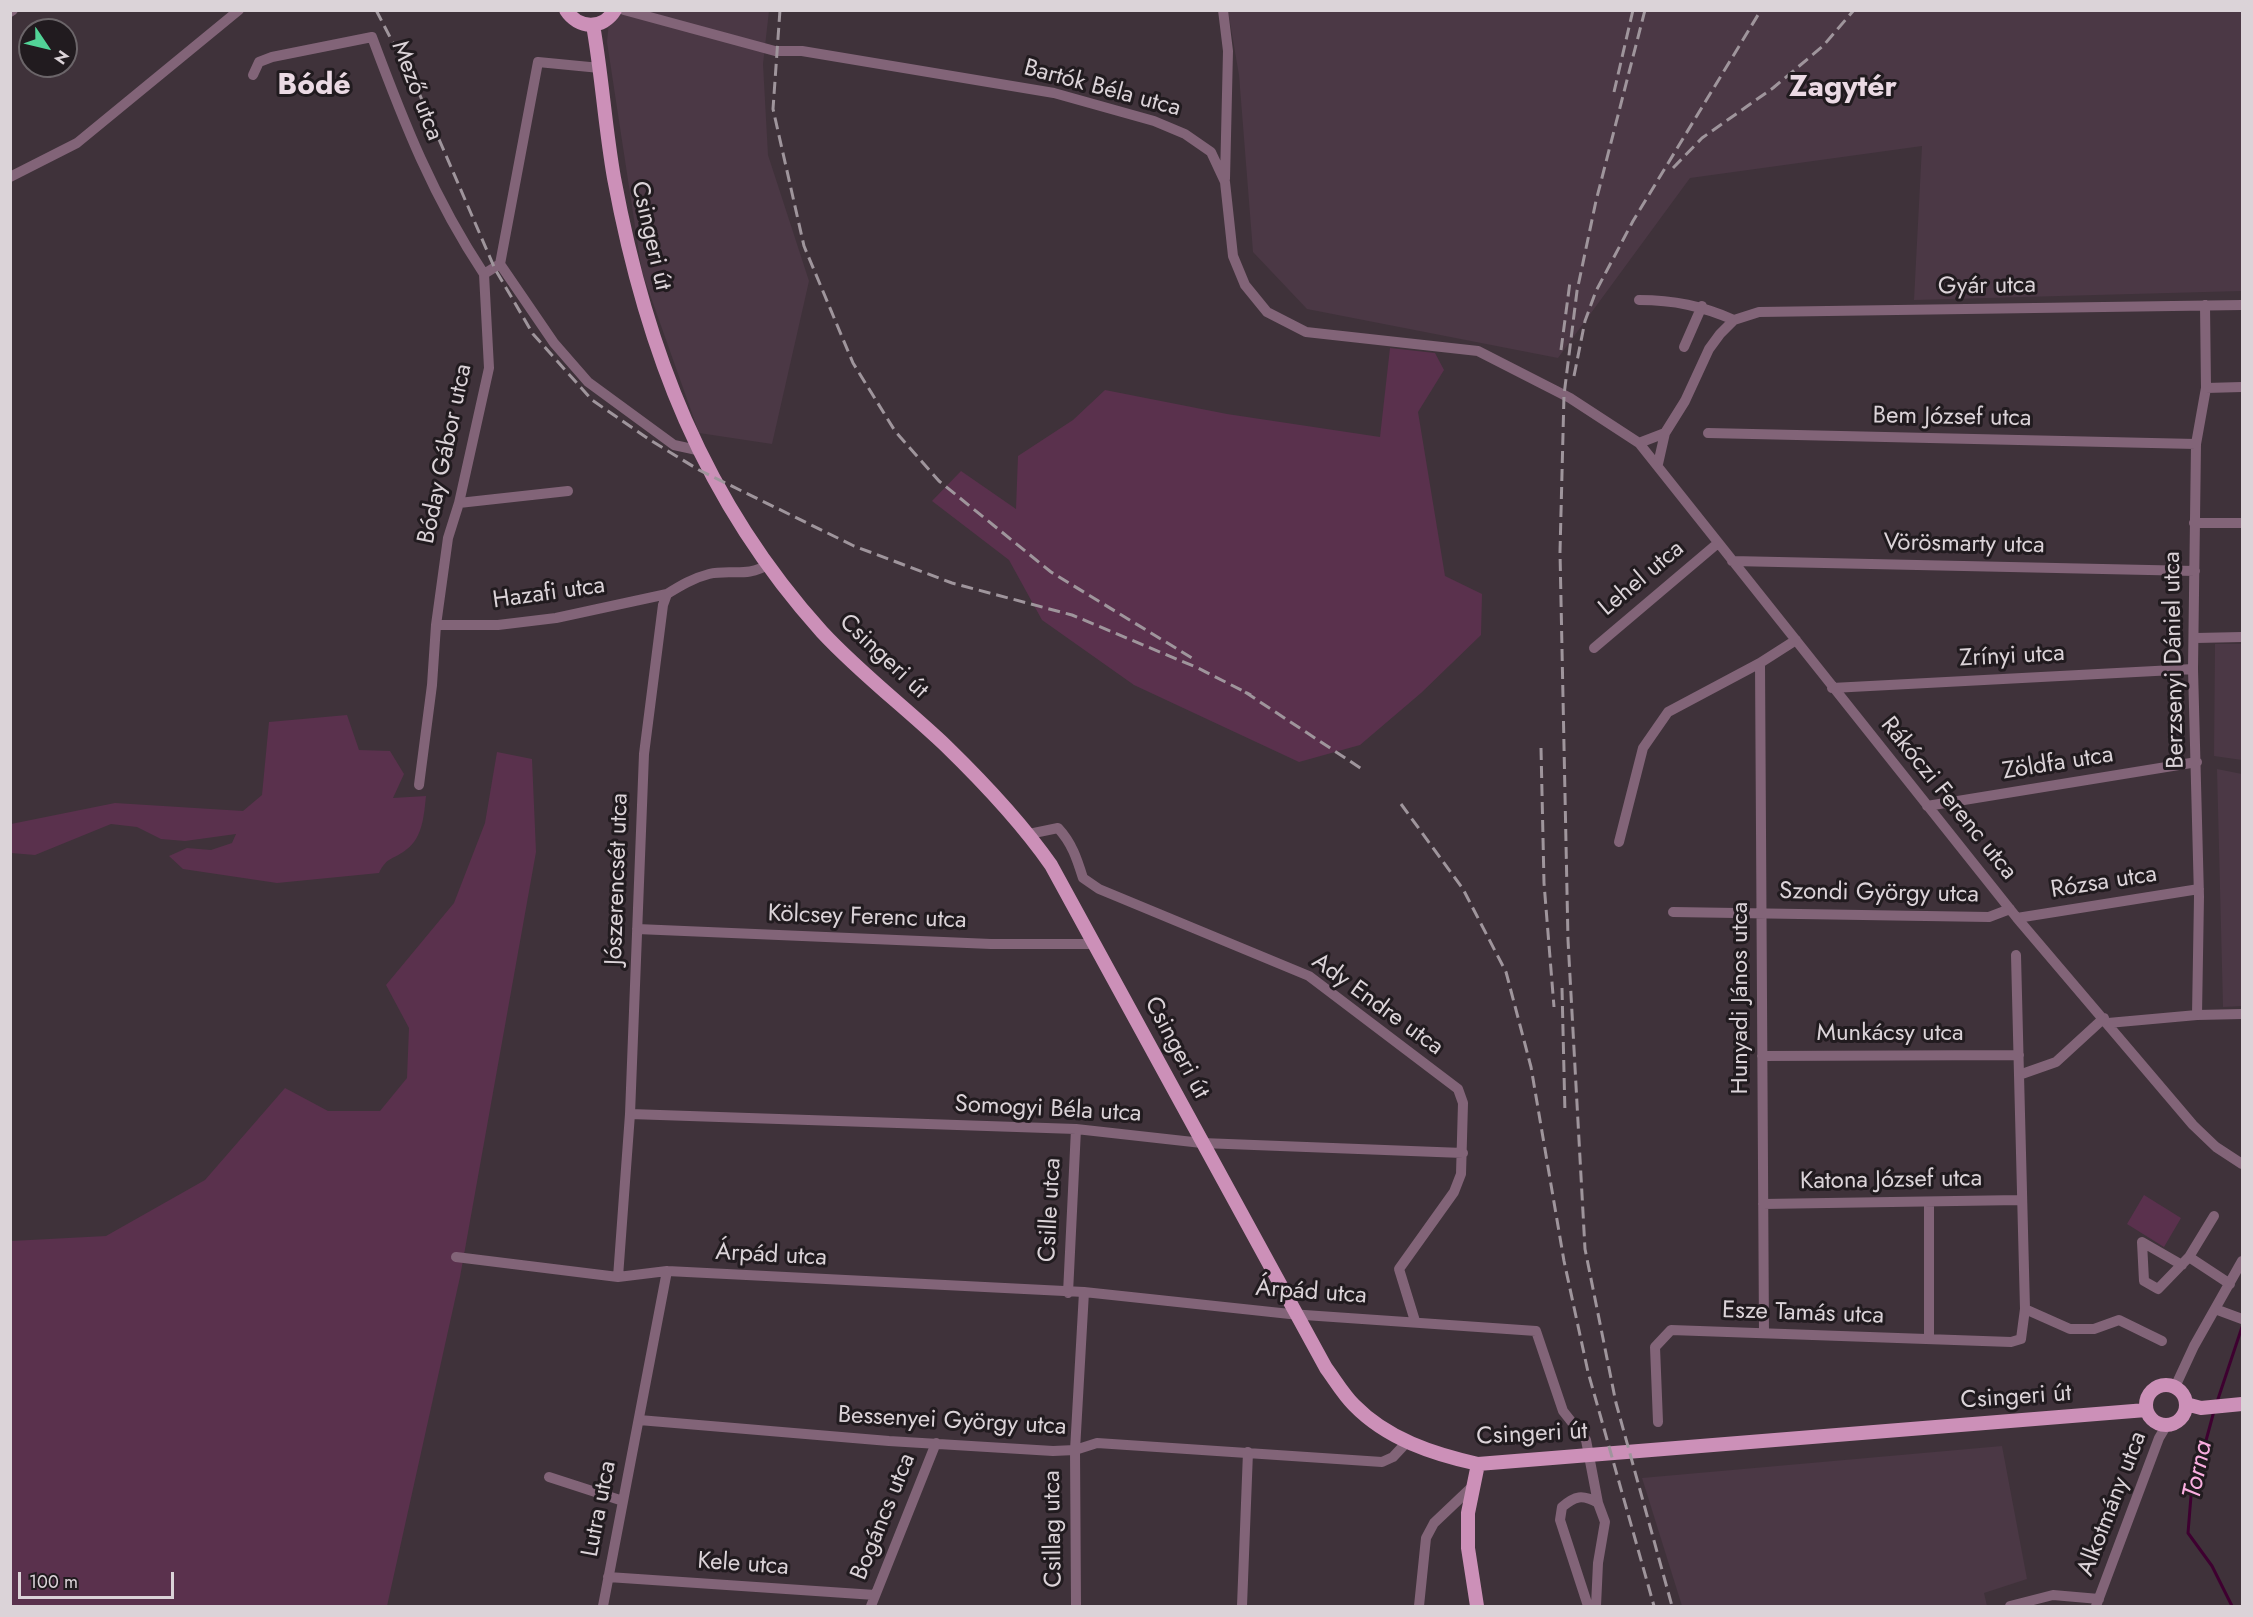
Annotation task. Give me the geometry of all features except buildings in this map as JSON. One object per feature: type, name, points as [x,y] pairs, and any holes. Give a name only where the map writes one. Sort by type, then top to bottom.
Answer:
[{"type":"main road","points":[[566,10],[579,23],[593,25],[607,20],[615,10]]},
{"type":"main road","name":"Csingeri út","points":[[593,25],[613,175],[631,262],[655,348],[697,450],[724,498],[769,564],[822,632],[947,747],[1029,834],[1051,865],[1326,1368],[1353,1405],[1407,1442],[1478,1464],[2146,1410]]},
{"type":"main road","points":[[2163,1386],[2175,1387],[2184,1394],[2186,1404],[2181,1416],[2168,1423],[2152,1421],[2146,1410],[2146,1401],[2154,1391],[2163,1386]]},
{"type":"main road","points":[[2186,1404],[2201,1408],[2235,1404]]},
{"type":"main road","points":[[1477,1606],[1468,1548],[1468,1514],[1478,1464]]},
{"type":"street","points":[[10,177],[77,143],[239,10]]},
{"type":"street","name":"Bartók Béla utca","points":[[624,10],[775,51],[802,51],[1032,89],[1109,108],[1185,134],[1211,152],[1225,182],[1233,256],[1245,285],[1267,312],[1306,332],[1478,351],[1570,398],[1639,443]]},
{"type":"street","points":[[1223,10],[1228,51],[1225,182]]},
{"type":"street","name":"Mező utca","points":[[253,75],[259,62],[272,57],[372,37],[404,124],[432,188],[484,274]]},
{"type":"street","points":[[600,68],[538,62],[500,264],[554,343],[588,382],[674,445],[697,450]]},
{"type":"street","points":[[484,274],[500,264]]},
{"type":"street","name":"Bóday Gábor utca","points":[[419,785],[448,538],[459,503],[489,368],[484,274]]},
{"type":"street","points":[[1639,300],[1675,300],[1702,306],[1734,320],[1709,349],[1685,401],[1665,433],[1658,465]]},
{"type":"street","name":"Gyár utca","points":[[1734,320],[1759,312],[2242,304]]},
{"type":"street","name":"Berzsenyi Dániel utca","points":[[2197,1015],[2199,889],[2193,669],[2196,638],[2194,523],[2196,444],[2206,388],[2205,305]]},
{"type":"street","points":[[1684,347],[1702,306]]},
{"type":"street","points":[[2206,388],[2242,387]]},
{"type":"street","points":[[1639,443],[1665,433]]},
{"type":"street","name":"Bem József utca","points":[[1708,434],[2196,444]]},
{"type":"street","name":"Rákóczi Ferenc utca","points":[[1639,443],[2013,913],[2193,1125],[2216,1147],[2242,1164]]},
{"type":"street","points":[[459,503],[568,491]]},
{"type":"street","points":[[2194,523],[2242,523]]},
{"type":"street","name":"Lehel utca","points":[[1593,648],[1718,543]]},
{"type":"street","name":"Vörösmarty utca","points":[[1732,561],[2195,571]]},
{"type":"street","points":[[667,594],[687,582],[711,573],[744,574],[769,564]]},
{"type":"street","name":"Hazafi utca","points":[[436,625],[498,625],[556,618],[667,594]]},
{"type":"street","name":"Jószerencsét utca","points":[[618,1277],[630,1114],[644,754],[667,594]]},
{"type":"street","points":[[2196,638],[2242,637]]},
{"type":"street","points":[[1619,842],[1642,748],[1668,712],[1760,663],[1796,640]]},
{"type":"street","name":"Hunyadi János utca","points":[[1760,663],[1764,1333]]},
{"type":"street","name":"Zrínyi utca","points":[[1832,688],[2193,669]]},
{"type":"street","name":"Zöldfa utca","points":[[1927,806],[2197,762]]},
{"type":"street","name":"Ady Endre utca","points":[[1029,834],[1058,828],[1067,838],[1076,855],[1083,878],[1099,889],[1309,976],[1340,998],[1395,1044],[1458,1089],[1463,1103],[1461,1174],[1454,1192],[1399,1269],[1415,1321]]},
{"type":"street","name":"Rózsa utca","points":[[2013,913],[2199,889]]},
{"type":"street","name":"Szondi György utca","points":[[1673,912],[1989,917],[2013,913]]},
{"type":"street","name":"Kölcsey Ferenc utca","points":[[638,929],[991,944],[1095,944]]},
{"type":"street","points":[[2016,955],[2020,1200],[2025,1309],[2070,1329],[2094,1329],[2119,1320],[2162,1341]]},
{"type":"street","points":[[2019,1075],[2056,1062],[2106,1021],[2242,1014]]},
{"type":"street","name":"Munkácsy utca","points":[[1762,1056],[2019,1055]]},
{"type":"street","name":"Somogyi Béla utca","points":[[630,1114],[1076,1129],[1202,1143],[1463,1153]]},
{"type":"street","name":"Csille utca","points":[[1068,1293],[1076,1129]]},
{"type":"street","name":"Katona József utca","points":[[1763,1204],[2020,1200]]},
{"type":"street","points":[[1929,1202],[1929,1339]]},
{"type":"street","points":[[2214,1216],[2185,1261],[2158,1289],[2144,1281],[2142,1242],[2185,1261],[2230,1284]]},
{"type":"street","name":"Árpád utca","points":[[456,1257],[618,1277],[667,1271],[1068,1293],[1084,1292],[1296,1314],[1536,1331],[1563,1411],[1586,1440],[1598,1503]]},
{"type":"street","points":[[2175,1387],[2194,1346],[2242,1261]]},
{"type":"street","points":[[639,1420],[667,1271]]},
{"type":"street","points":[[1074,1450],[1084,1292]]},
{"type":"street","name":"Esze Tamás utca","points":[[1658,1422],[1655,1347],[1671,1330],[2011,1342],[2021,1339],[2025,1309]]},
{"type":"street","points":[[2215,1309],[2240,1318]]},
{"type":"street","name":"Bessenyei György utca","points":[[639,1420],[936,1443],[1074,1450],[1097,1443],[1382,1462],[1393,1456],[1407,1442]]},
{"type":"street","name":"Lutra utca","points":[[603,1606],[639,1420]]},
{"type":"street","name":"Alkotmány utca","points":[[2010,1606],[2052,1595],[2097,1603],[2159,1438],[2168,1423]]},
{"type":"street","name":"Bogáncs utca","points":[[871,1606],[936,1443]]},
{"type":"street","name":"Csillag utca","points":[[1074,1450],[1076,1606]]},
{"type":"street","points":[[1242,1606],[1248,1452]]},
{"type":"street","points":[[549,1477],[623,1501]]},
{"type":"street","points":[[1419,1606],[1426,1538],[1434,1523],[1473,1486]]},
{"type":"street","points":[[1588,1606],[1560,1520],[1562,1507],[1578,1496],[1586,1496],[1598,1503],[1605,1522],[1598,1563],[1596,1606]]},
{"type":"street","name":"Kele utca","points":[[608,1577],[875,1595]]},
{"type":"shaded area","points":[[610,11],[769,11],[763,64],[768,155],[809,281],[772,444],[699,433],[642,272],[607,42]]},
{"type":"shaded area","points":[[1228,11],[2242,11],[2242,291],[1914,300],[1922,146],[1690,178],[1558,358],[1307,309],[1253,252],[1239,75]]},
{"type":"shaded area","points":[[1390,348],[1435,353],[1444,370],[1418,412],[1445,576],[1482,594],[1481,635],[1421,693],[1360,745],[1299,762],[1134,685],[1042,620],[1009,560],[932,501],[961,471],[1016,509],[1018,456],[1073,420],[1105,390],[1227,414],[1380,437]]},
{"type":"shaded area","points":[[2215,644],[2242,644],[2242,760],[2214,756]]},
{"type":"shaded area","points":[[347,715],[359,750],[390,751],[404,774],[393,798],[426,796],[420,832],[407,849],[388,861],[379,873],[277,883],[183,869],[169,856],[187,848],[211,850],[232,843],[236,834],[185,841],[161,839],[137,827],[111,824],[35,855],[11,853],[11,824],[115,803],[243,811],[262,795],[269,722]]},
{"type":"shaded area","points":[[497,752],[532,759],[536,852],[460,1277],[387,1606],[11,1606],[11,1241],[106,1236],[205,1180],[285,1088],[328,1111],[380,1111],[407,1078],[409,1028],[386,985],[454,903],[485,823]]},
{"type":"shaded area","points":[[2217,769],[2242,774],[2242,1006],[2223,1007]]},
{"type":"shaded area","points":[[2144,1195],[2181,1218],[2164,1247],[2127,1224]]},
{"type":"shaded area","points":[[2002,1446],[2027,1579],[1984,1593],[1987,1606],[1682,1606],[1642,1478]]},
{"type":"waterway","name":"Torna","points":[[2217,1402],[2242,1327]]},
{"type":"waterway","name":"Torna","points":[[2214,1411],[2191,1496],[2188,1533],[2212,1566],[2232,1606]]},
{"type":"railway","points":[[376,10],[419,93],[495,269],[533,334],[592,400],[699,470],[854,546],[952,583],[1072,615],[1198,668],[1251,695]]},
{"type":"railway","points":[[780,10],[773,109],[804,246],[853,363],[895,431],[939,481],[1051,572],[1192,658]]},
{"type":"railway","points":[[1614,92],[1633,10]]},
{"type":"railway","points":[[1645,10],[1596,201],[1577,291],[1564,395],[1560,552],[1568,940],[1585,1249],[1616,1403],[1672,1606]]},
{"type":"railway","points":[[1574,376],[1585,321],[1596,291],[1633,221],[1761,10]]},
{"type":"railway","points":[[1673,168],[1702,138],[1773,88],[1823,46],[1854,10]]},
{"type":"railway","points":[[1561,350],[1570,282]]},
{"type":"railway","points":[[1245,692],[1365,771]]},
{"type":"railway","points":[[1541,748],[1544,883],[1554,1007]]},
{"type":"railway","points":[[1401,804],[1463,889],[1506,972],[1531,1067],[1564,1261],[1588,1372],[1654,1606]]},
{"type":"railway","points":[[1562,988],[1565,1114]]},
{"type":"district","name":"Bódé","points":[[314,87]]},
{"type":"district","name":"Zagytér","points":[[1843,89]]}]
